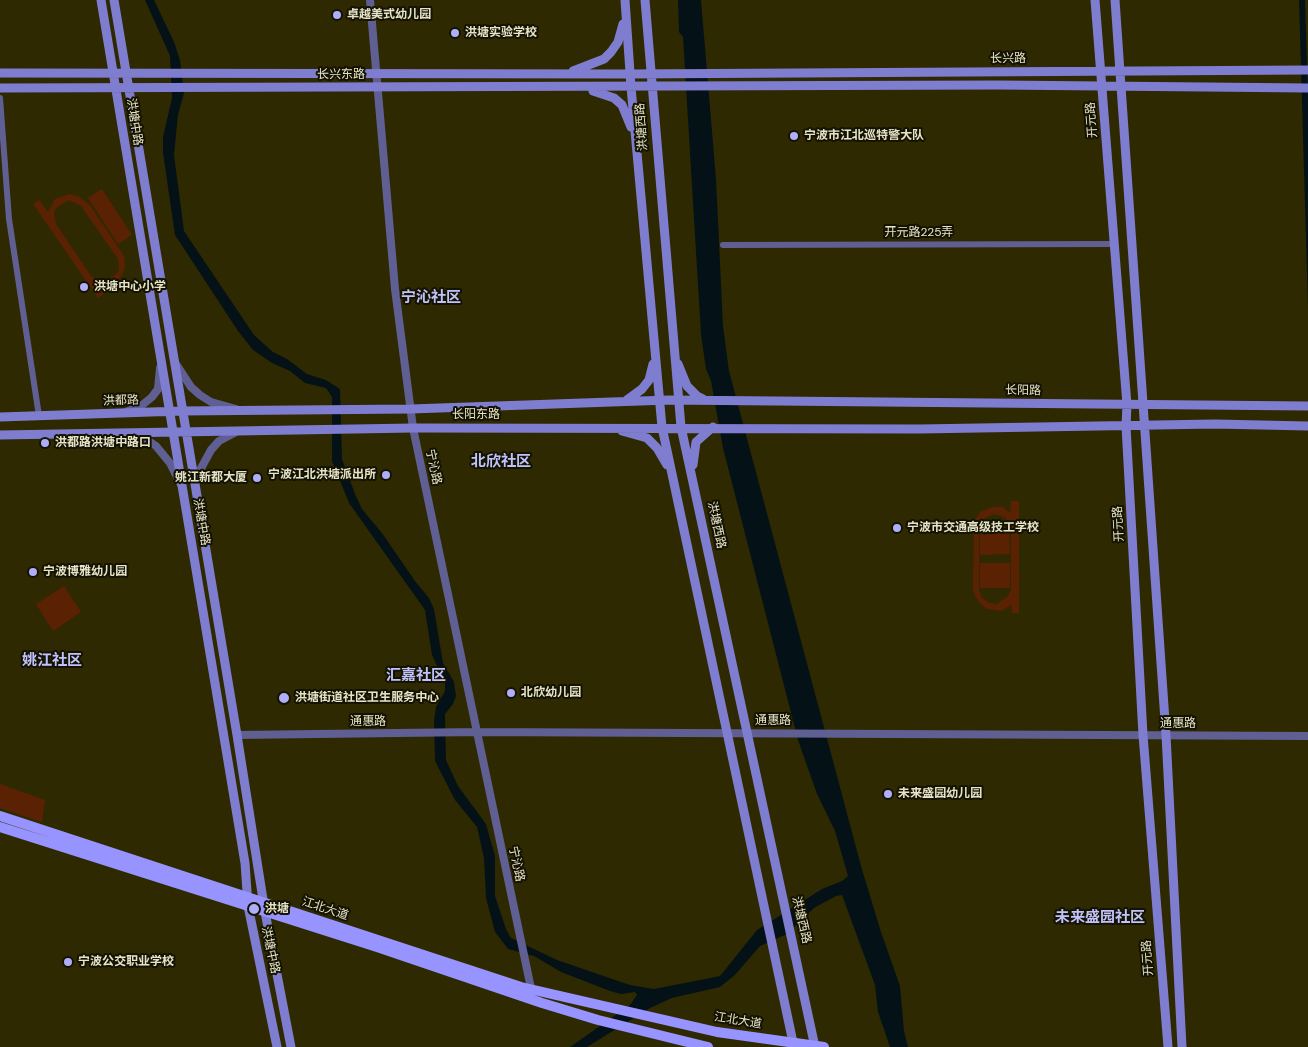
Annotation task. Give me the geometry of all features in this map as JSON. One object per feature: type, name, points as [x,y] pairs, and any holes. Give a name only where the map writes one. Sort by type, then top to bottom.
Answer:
[{"type":"main road","name":"洪塘中路","points":[[101,0],[245,863],[248,902],[277,1047]]},
{"type":"main road","name":"洪塘中路","points":[[114,0],[264,907],[291,1047]]},
{"type":"main road","name":"洪塘西路","points":[[645,0],[680,427],[694,483],[791,933],[818,1047]]},
{"type":"main road","name":"开元路","points":[[1095,0],[1127,405],[1126,426],[1143,735],[1168,1047]]},
{"type":"main road","points":[[1115,0],[1166,735],[1182,1047]]},
{"type":"main road","name":"洪塘西路","points":[[625,2],[662,427],[794,1045]]},
{"type":"main road","points":[[567,74],[604,59],[612,52],[622,32],[625,2]]},
{"type":"main road","name":"长兴路","points":[[682,74],[1308,70]]},
{"type":"main road","name":"长兴东路","points":[[0,73],[189,74],[377,72],[682,74]]},
{"type":"main road","name":"长兴东路","points":[[0,88],[1102,86]]},
{"type":"main road","points":[[1102,86],[1308,88]]},
{"type":"main road","points":[[579,88],[603,93],[622,105],[636,144]]},
{"type":"main road","points":[[674,349],[687,386],[697,396],[710,400]]},
{"type":"main road","points":[[622,402],[636,395],[649,380],[655,351]]},
{"type":"main road","name":"长阳东路","points":[[243,411],[411,409],[659,400],[710,400]]},
{"type":"main road","name":"长阳路","points":[[710,400],[1308,406]]},
{"type":"main road","name":"洪都路","points":[[0,417],[243,411]]},
{"type":"main road","points":[[1126,426],[1308,426]]},
{"type":"main road","name":"长阳东路","points":[[236,432],[413,428],[743,427],[920,429],[1126,426]]},
{"type":"main road","points":[[592,427],[628,432],[647,438],[662,454],[675,486]]},
{"type":"main road","points":[[694,483],[693,457],[696,442],[715,427]]},
{"type":"main road","points":[[0,435],[236,432]]},
{"type":"main road","name":"江北大道","points":[[0,816],[248,902]]},
{"type":"main road","name":"江北大道","points":[[0,827],[531,989],[717,1032],[794,1045],[818,1047]]},
{"type":"main road","name":"江北大道","points":[[264,907],[534,1000],[598,1020],[704,1047]]},
{"type":"street","name":"宁沁路","points":[[370,0],[396,292],[413,428],[534,1000]]},
{"type":"street","points":[[0,98],[9,219],[39,416]]},
{"type":"street","name":"开元路225弄","points":[[723,245],[1114,244]]},
{"type":"street","points":[[173,358],[191,387],[200,395],[212,402],[243,411]]},
{"type":"street","points":[[121,413],[141,406],[152,396],[160,381],[160,362]]},
{"type":"street","points":[[194,486],[211,450],[219,441],[236,432]]},
{"type":"street","points":[[128,433],[148,440],[156,446],[170,463],[182,487]]},
{"type":"street","name":"通惠路","points":[[237,735],[452,732],[747,732],[1308,736]]},
{"type":"shaded area","points":[[145,0],[154,0],[174,42],[180,60],[184,93],[178,115],[174,155],[184,231],[254,335],[273,352],[287,359],[307,374],[326,380],[340,389],[342,459],[355,494],[362,509],[382,533],[429,598],[434,609],[443,663],[454,682],[456,696],[453,704],[445,714],[446,760],[458,786],[486,824],[495,856],[495,896],[506,929],[511,938],[557,960],[630,985],[654,989],[720,976],[757,930],[822,889],[842,881],[848,876],[835,831],[817,794],[798,740],[723,448],[711,381],[706,369],[701,335],[683,37],[679,32],[678,0],[701,0],[716,179],[723,326],[729,371],[861,866],[900,986],[904,1031],[908,1047],[890,1047],[878,1012],[875,985],[842,895],[836,896],[814,908],[787,934],[760,946],[735,975],[720,987],[672,998],[650,1008],[587,1047],[570,1047],[630,1005],[637,995],[635,992],[621,994],[610,991],[561,972],[534,956],[508,949],[495,932],[486,898],[484,858],[477,827],[455,800],[435,761],[434,720],[436,707],[445,691],[445,683],[432,655],[425,610],[349,503],[332,461],[332,397],[326,388],[305,383],[290,371],[272,363],[253,350],[238,331],[175,235],[163,153],[163,137],[172,98],[170,56]]},
{"type":"shaded area","points":[[1299,0],[1305,0],[1308,97],[1308,309]]},
{"type":"shaded area","points":[[102,189],[132,235],[118,244],[88,198]]},
{"type":"shaded area","points":[[69,194],[78,196],[90,205],[124,256],[125,267],[121,277],[109,286],[100,287],[104,294],[98,298],[33,204],[39,200],[48,212],[55,199]],"holes":[[[69,200],[81,206],[118,259],[119,271],[109,280],[97,280],[91,276],[56,224],[54,213],[56,208]]]},
{"type":"shaded area","points":[[1011,501],[1019,501],[1019,613],[1012,613],[1011,605],[1002,611],[987,609],[979,603],[973,591],[974,522],[980,512],[992,507],[1003,507],[1010,513]],"holes":[[[994,514],[1005,517],[1011,528],[1011,590],[1008,596],[997,604],[989,603],[982,598],[979,590],[979,526],[985,518]]]},
{"type":"shaded area","points":[[980,529],[1009,529],[1010,554],[980,555]]},
{"type":"shaded area","points":[[980,563],[1010,563],[1010,588],[980,588]]},
{"type":"shaded area","points":[[64,586],[81,612],[53,631],[36,604]]},
{"type":"shaded area","points":[[0,784],[45,800],[42,822],[0,808]]},
{"type":"place","name":"卓越美式幼儿园","points":[[337,15]]},
{"type":"place","name":"洪塘实验学校","points":[[455,33]]},
{"type":"place","name":"宁波市江北巡特警大队","points":[[794,136]]},
{"type":"place","name":"洪塘中心小学","points":[[84,287]]},
{"type":"place","name":"洪都路洪塘中路口","points":[[45,443]]},
{"type":"place","name":"宁波江北洪塘派出所","points":[[386,475]]},
{"type":"place","name":"姚江新都大厦","points":[[257,478]]},
{"type":"place","name":"宁波市交通高级技工学校","points":[[897,528]]},
{"type":"place","name":"宁波博雅幼儿园","points":[[33,572]]},
{"type":"place","name":"北欣幼儿园","points":[[511,693]]},
{"type":"place","name":"洪塘街道社区卫生服务中心","points":[[284,698]]},
{"type":"place","name":"未来盛园幼儿园","points":[[888,794]]},
{"type":"place","name":"洪塘","points":[[254,909]]},
{"type":"place","name":"宁波公交职业学校","points":[[68,962]]},
{"type":"district","name":"宁沁社区","points":[[431,298]]},
{"type":"district","name":"北欣社区","points":[[501,462]]},
{"type":"district","name":"姚江社区","points":[[52,661]]},
{"type":"district","name":"汇嘉社区","points":[[416,676]]},
{"type":"district","name":"未来盛园社区","points":[[1100,918]]}]
